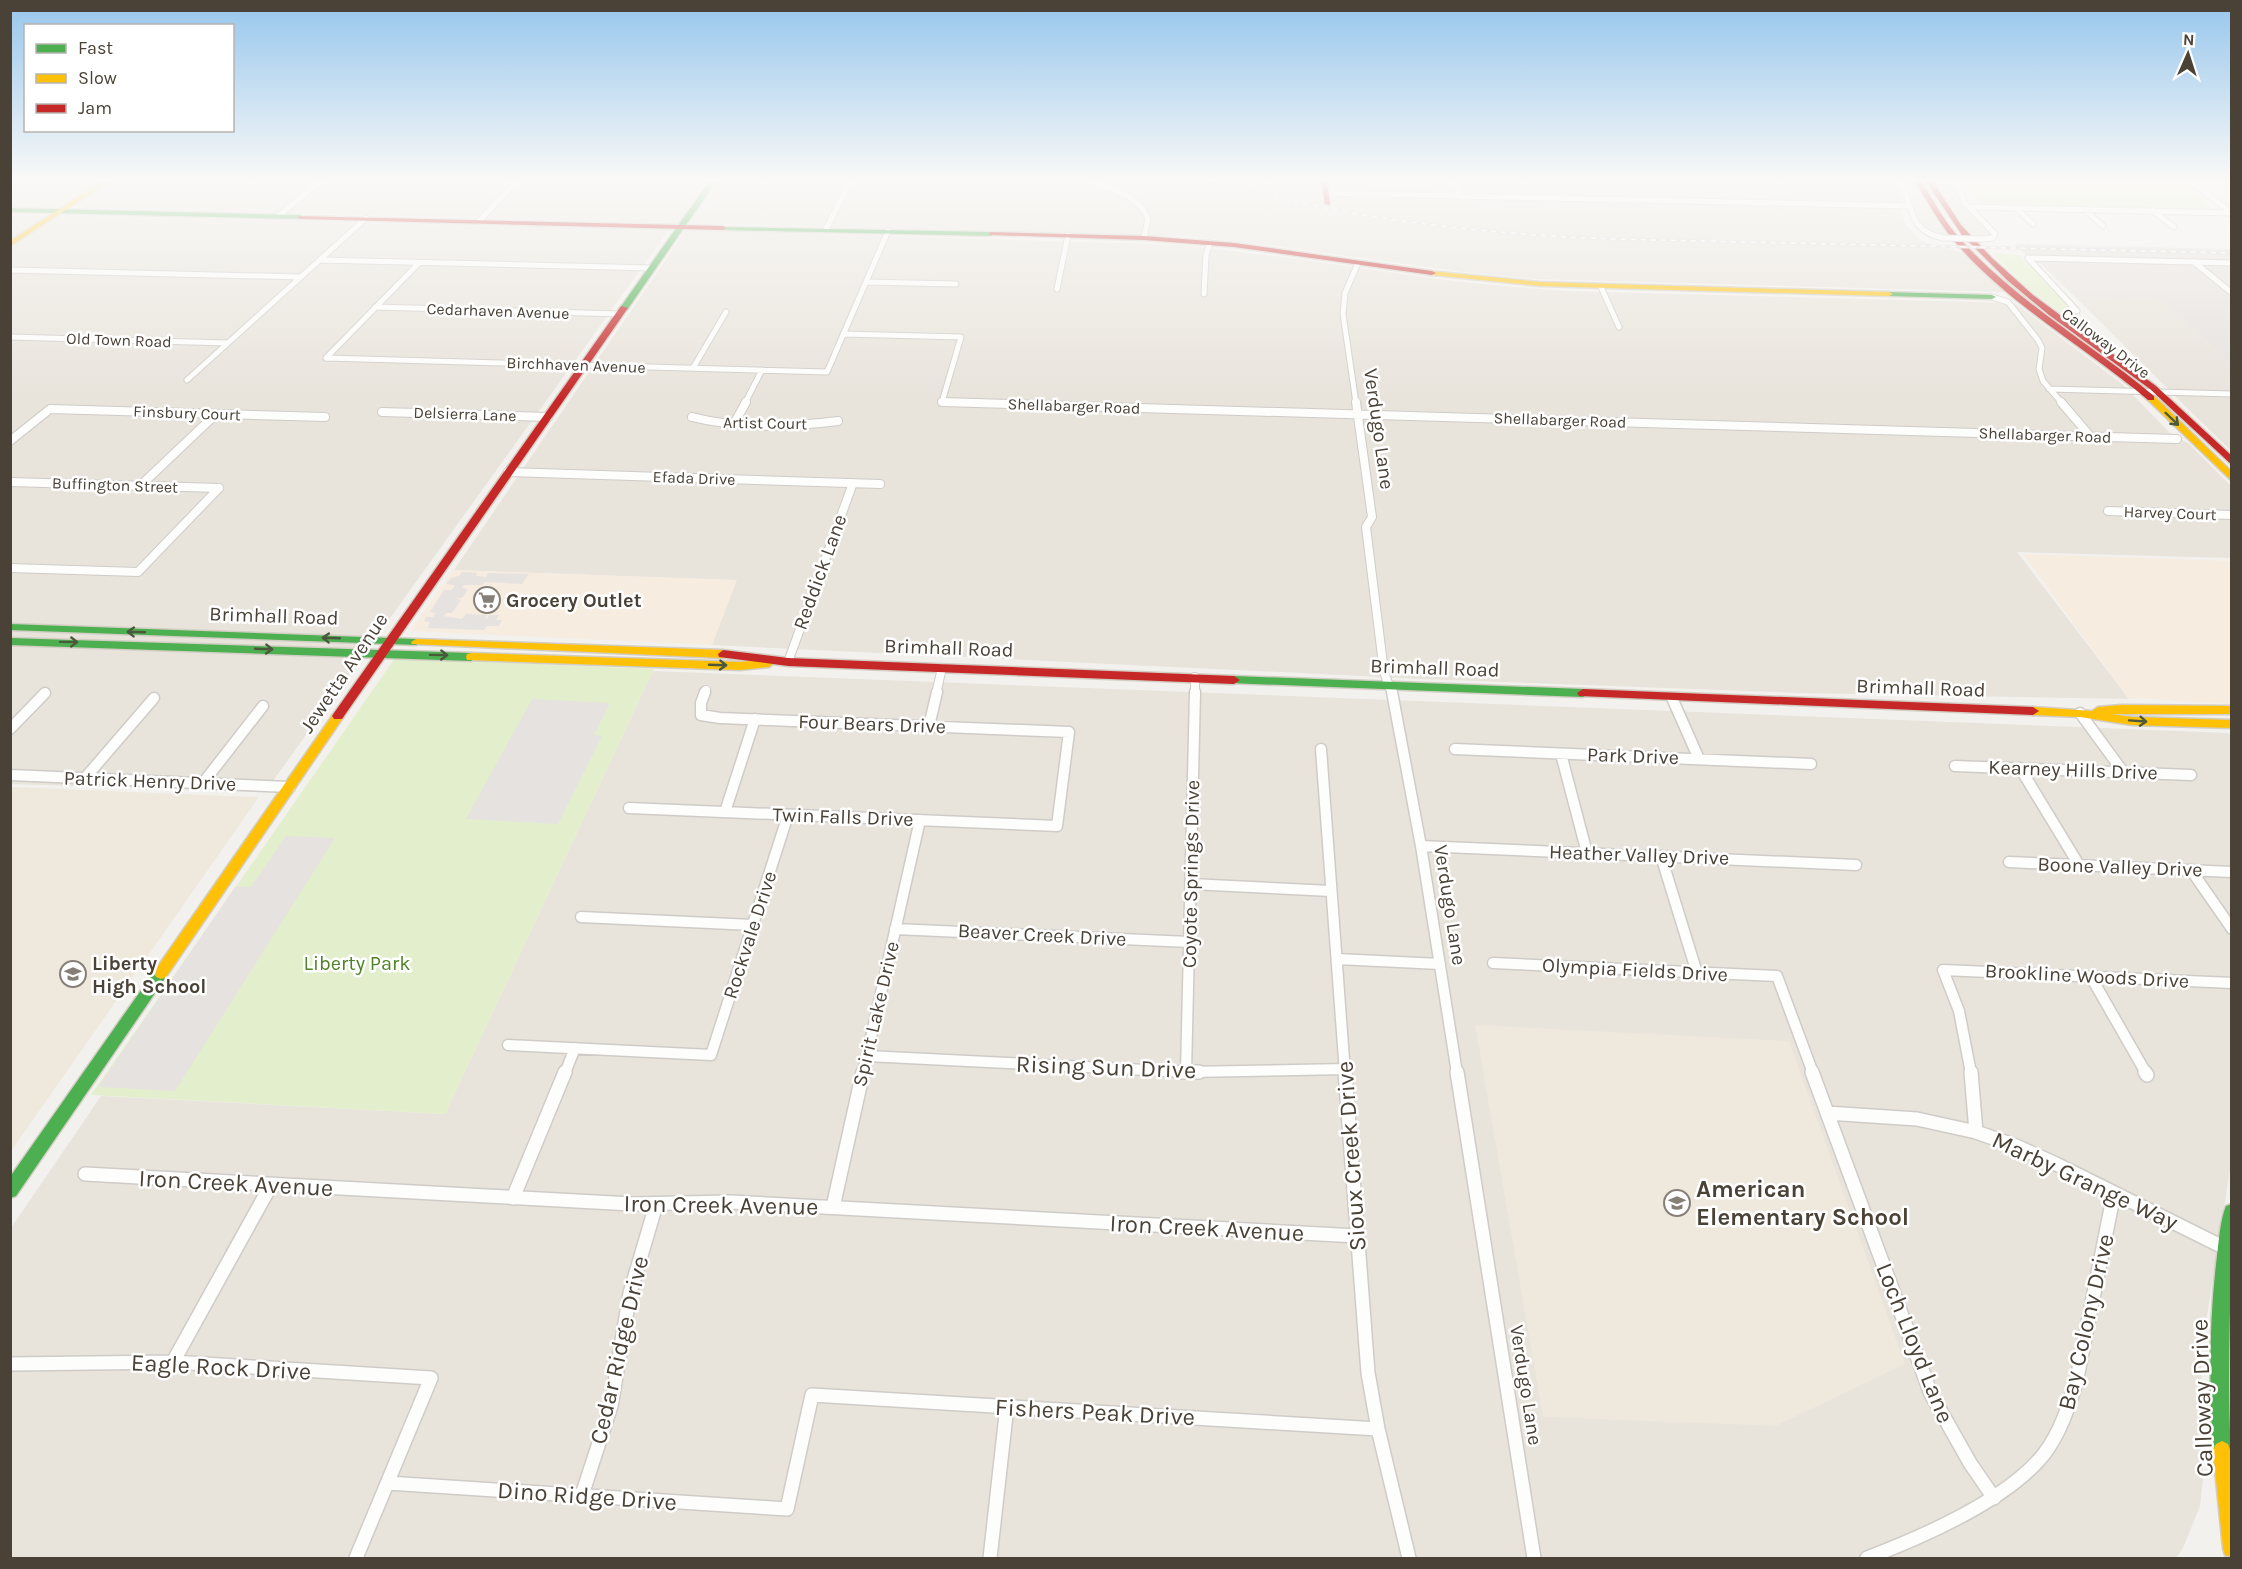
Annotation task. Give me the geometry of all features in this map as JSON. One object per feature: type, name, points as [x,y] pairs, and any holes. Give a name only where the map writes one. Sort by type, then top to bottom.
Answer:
[{"type":"street","points":[[187,380],[327,253]]},
{"type":"street","name":"Jewetta Avenue","points":[[10,1191],[390,640],[662,253]]},
{"type":"street","points":[[843,334],[878,253]]},
{"type":"street","points":[[1057,289],[1064,253]]},
{"type":"street","points":[[1204,294],[1207,253]]},
{"type":"street","points":[[1286,253],[1484,280],[1601,287],[1992,297],[2008,302],[2040,342],[2043,354],[2039,369],[2040,375],[2049,389],[2090,436]]},
{"type":"street","name":"Calloway Drive","points":[[1972,253],[1992,275],[2032,309],[2145,393],[2232,478]]},
{"type":"street","name":"Calloway Drive","points":[[1985,253],[2046,309],[2160,393],[2232,462]]},
{"type":"street","points":[[2077,311],[2028,258],[2232,263]]},
{"type":"street","points":[[320,260],[652,268]]},
{"type":"street","points":[[375,307],[419,262]]},
{"type":"street","points":[[2194,262],[2232,293]]},
{"type":"street","name":"Verdugo Lane","points":[[1358,263],[1347,286],[1343,303],[1372,517],[1366,527],[1384,672],[1391,686],[1421,846],[1534,1558]]},
{"type":"street","points":[[10,270],[301,277]]},
{"type":"street","points":[[866,282],[956,284]]},
{"type":"street","points":[[1601,287],[1619,327]]},
{"type":"street","name":"Cedarhaven Avenue","points":[[375,307],[620,314]]},
{"type":"street","name":"Birchhaven Avenue","points":[[375,307],[326,358],[827,372],[843,334]]},
{"type":"street","points":[[693,368],[726,312]]},
{"type":"street","name":"Shellabarger Road","points":[[843,334],[961,338],[942,402],[2177,439]]},
{"type":"street","name":"Old Town Road","points":[[10,337],[228,343]]},
{"type":"street","points":[[735,422],[762,370]]},
{"type":"street","points":[[2049,389],[2232,394]]},
{"type":"street","name":"Finsbury Court","points":[[10,441],[50,409],[325,417]]},
{"type":"street","name":"Delsierra Lane","points":[[382,412],[548,417]]},
{"type":"street","points":[[141,486],[216,414]]},
{"type":"street","name":"Artist Court","points":[[692,417],[703,421],[735,422],[819,424],[838,421]]},
{"type":"street","name":"Efada Drive","points":[[508,472],[880,484]]},
{"type":"street","name":"Buffington Street","points":[[10,482],[219,488],[138,572],[10,568]]},
{"type":"street","name":"Reddick Lane","points":[[788,662],[852,483]]},
{"type":"street","name":"Harvey Court","points":[[2108,511],[2232,515]]},
{"type":"street","name":"Brimhall Road","points":[[10,627],[597,648],[745,655],[788,662],[2080,713],[2132,721],[2232,724]]},
{"type":"street","name":"Brimhall Road","points":[[10,641],[741,666],[788,662]]},
{"type":"street","points":[[509,657],[530,652],[584,654],[597,648]]},
{"type":"street","points":[[626,661],[639,656],[692,657],[706,653]]},
{"type":"street","points":[[929,726],[942,668]]},
{"type":"street","name":"Coyote Springs Drive","points":[[1186,1072],[1195,677]]},
{"type":"street","name":"Four Bears Drive","points":[[706,690],[701,703],[701,715],[720,718],[1069,732],[1057,826]]},
{"type":"street","points":[[10,729],[45,693]]},
{"type":"street","points":[[85,778],[154,698]]},
{"type":"street","points":[[1672,698],[1699,759]]},
{"type":"street","points":[[203,783],[263,706]]},
{"type":"street","name":"Brimhall Road","points":[[2080,713],[2121,709],[2232,710]]},
{"type":"street","points":[[2080,713],[2124,772]]},
{"type":"street","points":[[2179,723],[2210,715],[2232,716]]},
{"type":"street","points":[[724,812],[755,719]]},
{"type":"street","name":"Sioux Creek Drive","points":[[1321,749],[1368,1373],[1378,1429],[1410,1558]]},
{"type":"street","name":"Park Drive","points":[[1455,749],[1811,764]]},
{"type":"street","points":[[1561,754],[1587,853]]},
{"type":"street","name":"Kearney Hills Drive","points":[[1955,766],[2191,775]]},
{"type":"street","points":[[2020,768],[2079,865]]},
{"type":"street","name":"Patrick Henry Drive","points":[[10,775],[290,787]]},
{"type":"street","name":"Twin Falls Drive","points":[[629,808],[1057,826]]},
{"type":"street","name":"Rockvale Drive","points":[[575,1048],[711,1055],[788,815]]},
{"type":"street","name":"Spirit Lake Drive","points":[[833,1207],[920,820]]},
{"type":"street","name":"Heather Valley Drive","points":[[1421,846],[1856,865]]},
{"type":"street","points":[[1661,856],[1697,973]]},
{"type":"street","name":"Boone Valley Drive","points":[[2009,862],[2232,872]]},
{"type":"street","points":[[2191,870],[2232,929]]},
{"type":"street","points":[[1191,884],[1331,891]]},
{"type":"street","points":[[581,917],[753,925]]},
{"type":"street","name":"Beaver Creek Drive","points":[[895,929],[1189,942]]},
{"type":"street","points":[[1337,959],[1440,964]]},
{"type":"street","name":"Olympia Fields Drive","points":[[1493,963],[1778,976]]},
{"type":"street","name":"Brookline Woods Drive","points":[[1976,1132],[1965,1029],[1959,1007],[1942,970],[2232,983]]},
{"type":"street","name":"Loch Lloyd Lane","points":[[1778,976],[1931,1394],[1970,1463],[1994,1498]]},
{"type":"street","points":[[2091,977],[2147,1075]]},
{"type":"street","points":[[508,1045],[575,1048],[513,1198]]},
{"type":"street","name":"Rising Sun Drive","points":[[867,1056],[1186,1072],[1345,1069]]},
{"type":"street","name":"Marby Grange Way","points":[[1827,1113],[1917,1119],[1976,1132],[2016,1146],[2228,1249]]},
{"type":"street","name":"Iron Creek Avenue","points":[[85,1174],[656,1205],[731,1202],[1357,1236]]},
{"type":"street","points":[[173,1362],[271,1185]]},
{"type":"street","name":"Bay Colony Drive","points":[[1867,1558],[1994,1498],[2019,1481],[2040,1461],[2069,1411],[2114,1193]]},
{"type":"street","name":"Cedar Ridge Drive","points":[[582,1495],[611,1406],[630,1293],[656,1205]]},
{"type":"street","name":"Calloway Drive","points":[[2232,1211],[2217,1369],[2232,1548]]},
{"type":"street","name":"Eagle Rock Drive","points":[[10,1364],[173,1362],[431,1378],[388,1483]]},
{"type":"street","name":"Fishers Peak Drive","points":[[787,1509],[812,1395],[1378,1429]]},
{"type":"street","points":[[990,1558],[1007,1406]]},
{"type":"street","points":[[356,1558],[388,1483]]},
{"type":"street","name":"Dino Ridge Drive","points":[[388,1483],[787,1509]]},
{"type":"shaded area","points":[[11,253],[652,253],[265,792],[11,784]]},
{"type":"shaded area","points":[[670,253],[1251,253],[1460,282],[1563,291],[2015,303],[2122,384],[2170,433],[2189,444],[2232,487],[2231,558],[2017,552],[2129,699],[1799,693],[1425,679],[712,645],[736,580],[454,570]]},
{"type":"shaded area","points":[[1327,253],[1965,253],[2006,292],[1536,279],[1463,272]]},
{"type":"shaded area","points":[[2231,253],[2231,364],[2160,299],[2075,297],[2043,266],[2025,254]]},
{"type":"shaded area","points":[[2075,297],[2160,299],[2231,364],[2231,451]]},
{"type":"shaded area","points":[[2023,554],[2231,561],[2231,704],[2128,698]]},
{"type":"shaded area","points":[[454,570],[737,580],[712,645],[410,631]]},
{"type":"shaded area","points":[[462,572],[477,573],[476,576],[486,577],[488,573],[529,574],[522,584],[485,582],[482,585],[464,585],[462,588],[468,589],[462,598],[455,598],[461,600],[452,613],[446,613],[443,616],[462,619],[466,614],[487,615],[485,620],[490,615],[499,615],[496,620],[502,620],[499,626],[487,626],[484,630],[428,628],[430,622],[424,621],[426,617],[433,617],[436,613],[430,612],[444,590],[452,590],[455,585],[446,584]]},
{"type":"shaded area","points":[[653,671],[2228,733],[2231,736],[2231,1163],[2201,1354],[2203,1479],[2200,1506],[2183,1548],[2176,1558],[11,1558],[11,1228],[101,1096],[445,1114]]},
{"type":"shaded area","points":[[532,699],[610,703],[594,735],[602,736],[558,824],[466,819]]},
{"type":"shaded area","name":"Liberty High School","points":[[10,787],[259,797],[11,1151]]},
{"type":"shaded area","points":[[286,836],[335,838],[175,1091],[98,1087],[235,887],[251,887]]},
{"type":"shaded area","name":"American Elementary School","points":[[1475,1025],[1789,1041],[1905,1364],[1776,1426],[1543,1417]]},
{"type":"green space","points":[[1992,253],[2019,255],[2068,304],[2064,309],[2065,312],[2082,317],[2072,321],[2025,286]]},
{"type":"green space","name":"Liberty Park","points":[[395,658],[654,669],[445,1114],[91,1095]]},
{"type":"traffic: fast","points":[[624,308],[663,253]]},
{"type":"traffic: fast","points":[[1889,294],[1992,297]]},
{"type":"traffic: fast","points":[[10,627],[416,642]]},
{"type":"traffic: fast","points":[[10,641],[471,657]]},
{"type":"traffic: fast","points":[[1234,680],[1583,693]]},
{"type":"traffic: fast","points":[[10,1191],[161,973]]},
{"type":"traffic: fast","points":[[2222,1450],[2219,1390],[2221,1301],[2232,1211]]},
{"type":"traffic: slow","points":[[1432,273],[1540,284],[1889,294]]},
{"type":"traffic: slow","points":[[2151,398],[2232,478]]},
{"type":"traffic: slow","points":[[416,642],[723,654]]},
{"type":"traffic: slow","points":[[471,657],[740,666],[769,663]]},
{"type":"traffic: slow","points":[[2098,711],[2121,709],[2232,710]]},
{"type":"traffic: slow","points":[[2033,711],[2080,713],[2132,721],[2232,724]]},
{"type":"traffic: slow","points":[[161,973],[338,716]]},
{"type":"traffic: slow","points":[[2222,1450],[2232,1548]]},
{"type":"traffic: jam","points":[[1292,253],[1432,273]]},
{"type":"traffic: jam","points":[[1970,253],[2027,304],[2151,398]]},
{"type":"traffic: jam","points":[[1983,253],[2030,296],[2153,388],[2188,418],[2232,462]]},
{"type":"traffic: jam","points":[[338,716],[624,308]]},
{"type":"traffic: jam","points":[[723,654],[788,662],[1234,680]]},
{"type":"traffic: jam","points":[[1583,693],[2033,711]]},
{"type":"place","name":"Grocery Outlet","points":[[487,600]]},
{"type":"place","name":"Liberty High School","points":[[73,974]]},
{"type":"place","name":"American Elementary School","points":[[1677,1203]]}]
